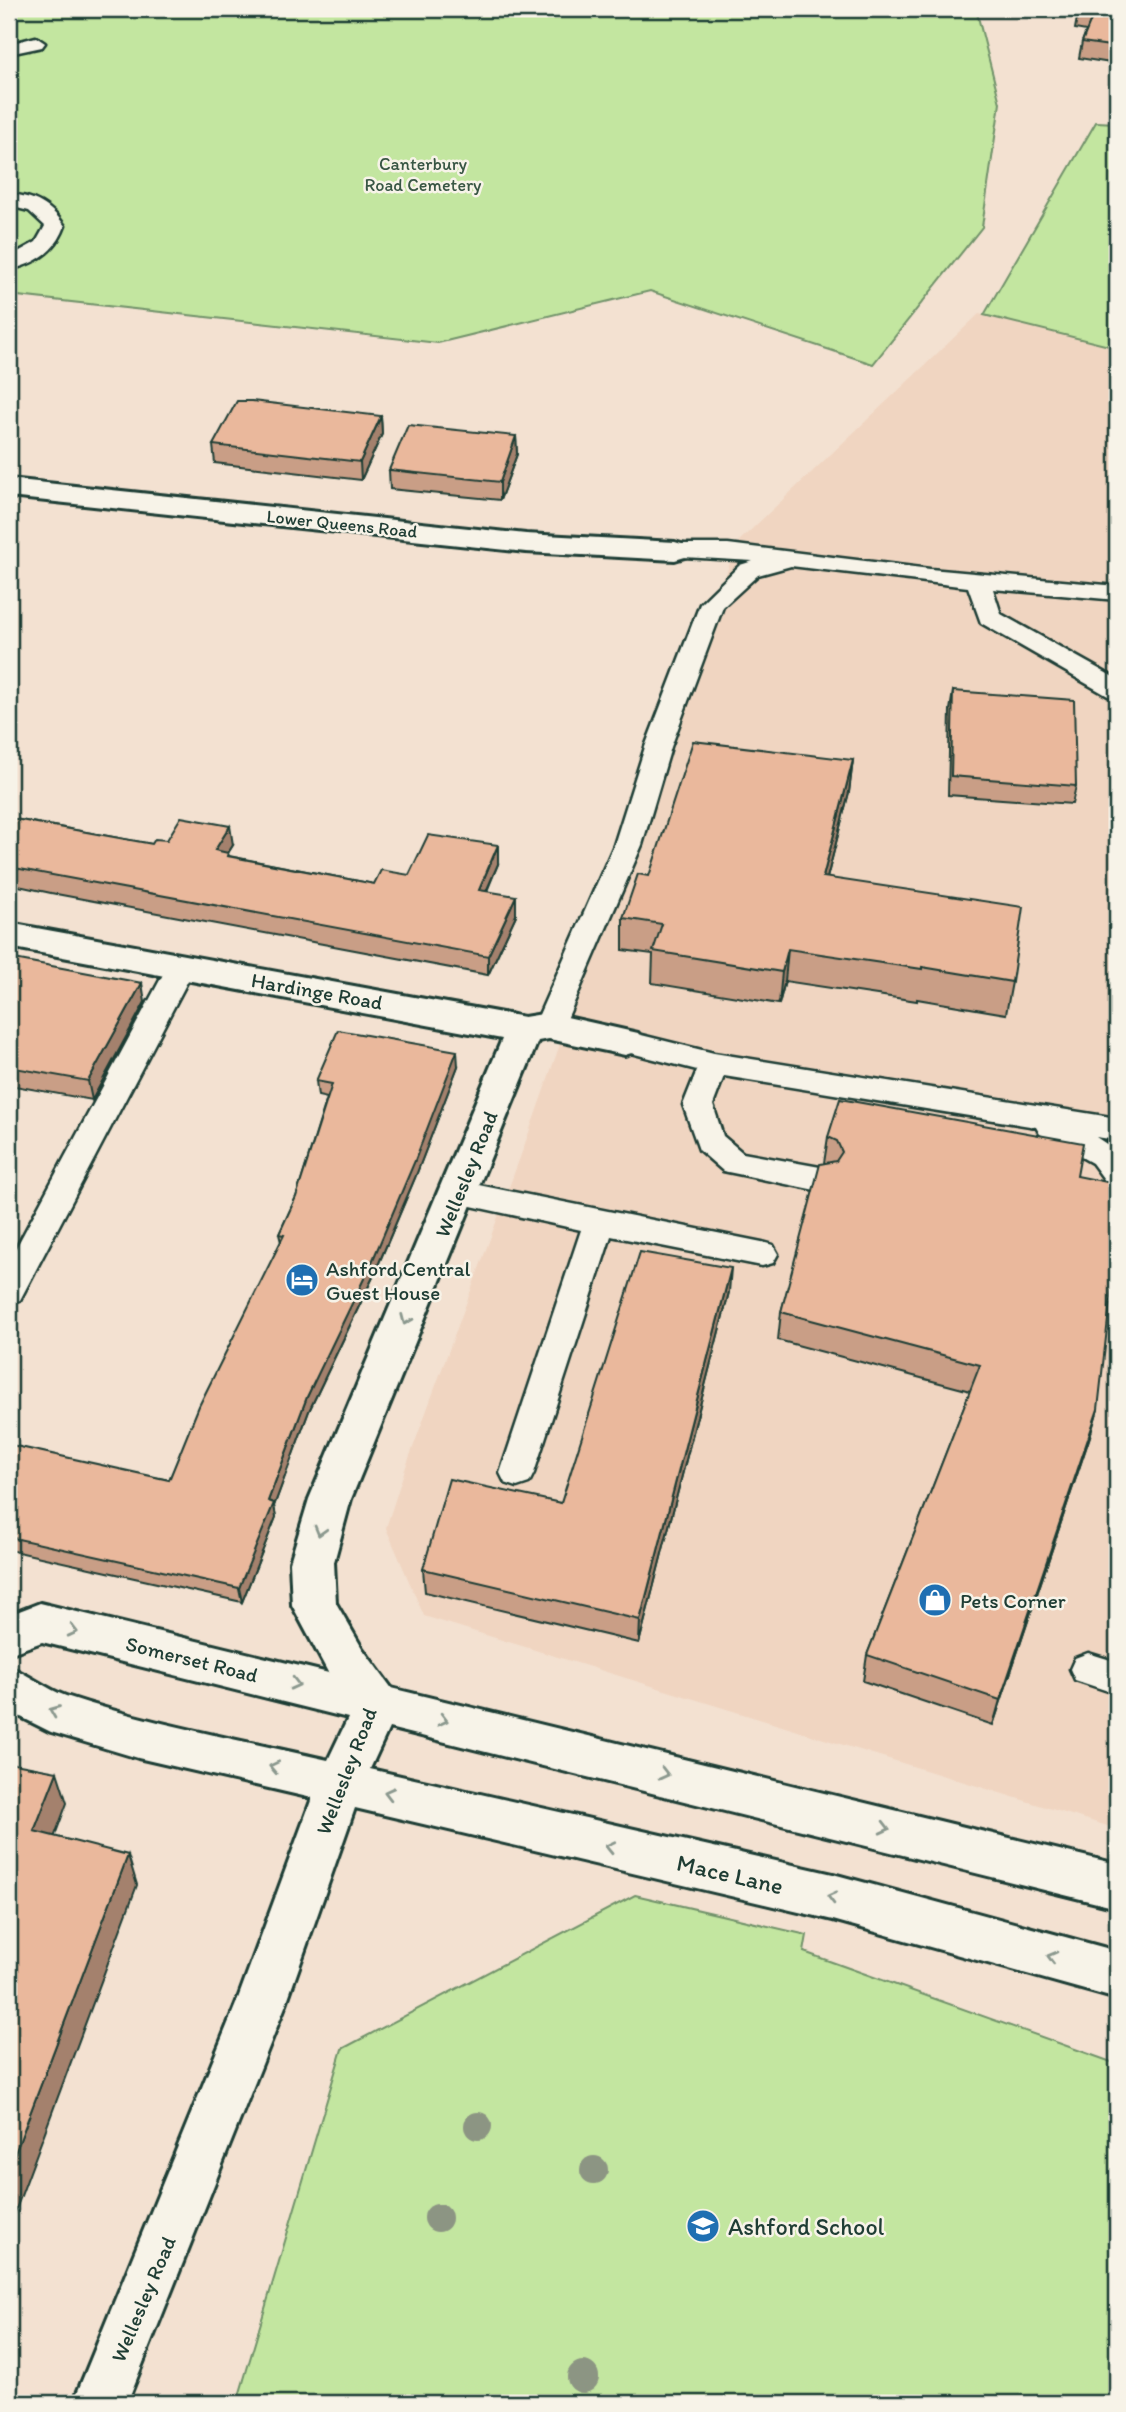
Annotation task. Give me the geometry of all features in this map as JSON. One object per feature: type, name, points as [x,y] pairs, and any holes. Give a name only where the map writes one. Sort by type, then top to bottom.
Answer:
[{"type":"main road","name":"Lower Queens Road","points":[[9,488],[526,543],[675,551]]},
{"type":"main road","name":"Hardinge Road","points":[[9,935],[625,1042]]},
{"type":"main road","name":"Wellesley Road","points":[[100,2403],[246,2041],[341,1782],[377,1704],[346,1662],[314,1605],[312,1562],[320,1528],[459,1193],[537,1028]]},
{"type":"main road","name":"Somerset Road","points":[[9,1635],[40,1622],[377,1704]]},
{"type":"main road","points":[[9,1687],[51,1712],[138,1737],[341,1782]]},
{"type":"main road","points":[[377,1704],[1117,1886]]},
{"type":"main road","name":"Mace Lane","points":[[341,1782],[833,1897],[1117,1975]]},
{"type":"lane","points":[[9,50],[36,43]]},
{"type":"lane","points":[[9,200],[36,206],[49,215],[55,226],[52,238],[42,249],[9,264]]},
{"type":"lane","points":[[675,551],[728,551],[1117,593]]},
{"type":"lane","points":[[537,1028],[628,845],[658,747],[712,604],[749,570],[793,558]]},
{"type":"lane","points":[[978,580],[990,618],[1117,690]]},
{"type":"lane","points":[[9,1291],[21,1241],[181,967]]},
{"type":"lane","points":[[625,1042],[714,1065],[1117,1129]]},
{"type":"lane","points":[[714,1065],[698,1105],[710,1142],[734,1163],[820,1179]]},
{"type":"lane","points":[[1031,1115],[1103,1155],[1117,1174]]},
{"type":"lane","points":[[459,1193],[762,1254]]},
{"type":"lane","points":[[517,1473],[600,1221]]},
{"type":"shaded area","points":[[979,314],[1117,348],[1117,1829],[424,1616],[386,1528],[737,543]]},
{"type":"green space","name":"Canterbury Road Cemetery","points":[[9,9],[976,9],[1000,103],[982,227],[873,364],[650,291],[438,343],[9,295]]},
{"type":"green space","points":[[1096,122],[1117,123],[1117,348],[984,315]]},
{"type":"green space","name":"Ashford School","points":[[635,1895],[807,1935],[804,1952],[1117,2064],[1117,2403],[237,2403],[342,2049]]},
{"type":"building","points":[[1079,9],[1117,9],[1117,47],[1082,42],[1093,15],[1078,13]]},
{"type":"building","points":[[237,401],[381,416],[360,462],[213,445]]},
{"type":"building","points":[[408,425],[516,436],[500,482],[389,470]]},
{"type":"building","points":[[953,691],[1074,700],[1076,786],[951,776]]},
{"type":"building","points":[[693,741],[853,760],[823,877],[1023,907],[1012,982],[788,949],[782,972],[653,951],[662,924],[623,918],[638,874],[649,876]]},
{"type":"building","points":[[181,817],[230,826],[215,850],[228,853],[227,856],[374,884],[381,870],[409,875],[428,835],[498,845],[479,890],[516,896],[488,956],[9,867],[9,818],[152,844],[155,839],[167,840]]},
{"type":"building","points":[[9,958],[142,983],[88,1081],[9,1067]]},
{"type":"building","points":[[338,1030],[457,1051],[372,1262],[307,1397],[268,1501],[274,1503],[239,1588],[9,1537],[11,1445],[169,1480],[199,1406],[284,1235],[279,1234],[296,1197],[332,1084],[316,1081]]},
{"type":"building","points":[[840,1099],[1083,1143],[1077,1176],[1117,1184],[1117,1239],[1098,1409],[1000,1700],[867,1655],[980,1365],[781,1312],[820,1164],[836,1161],[842,1152],[837,1141],[828,1137]]},
{"type":"building","points":[[640,1252],[731,1268],[640,1620],[423,1569],[449,1479],[561,1503]]},
{"type":"building","points":[[9,1763],[57,1772],[34,1831],[128,1855],[9,2169]]},
{"type":"place","name":"Ashford Central Guest House","points":[[302,1280]]},
{"type":"place","name":"Pets Corner","points":[[935,1600]]},
{"type":"place","name":"Ashford School","points":[[703,2226]]}]
